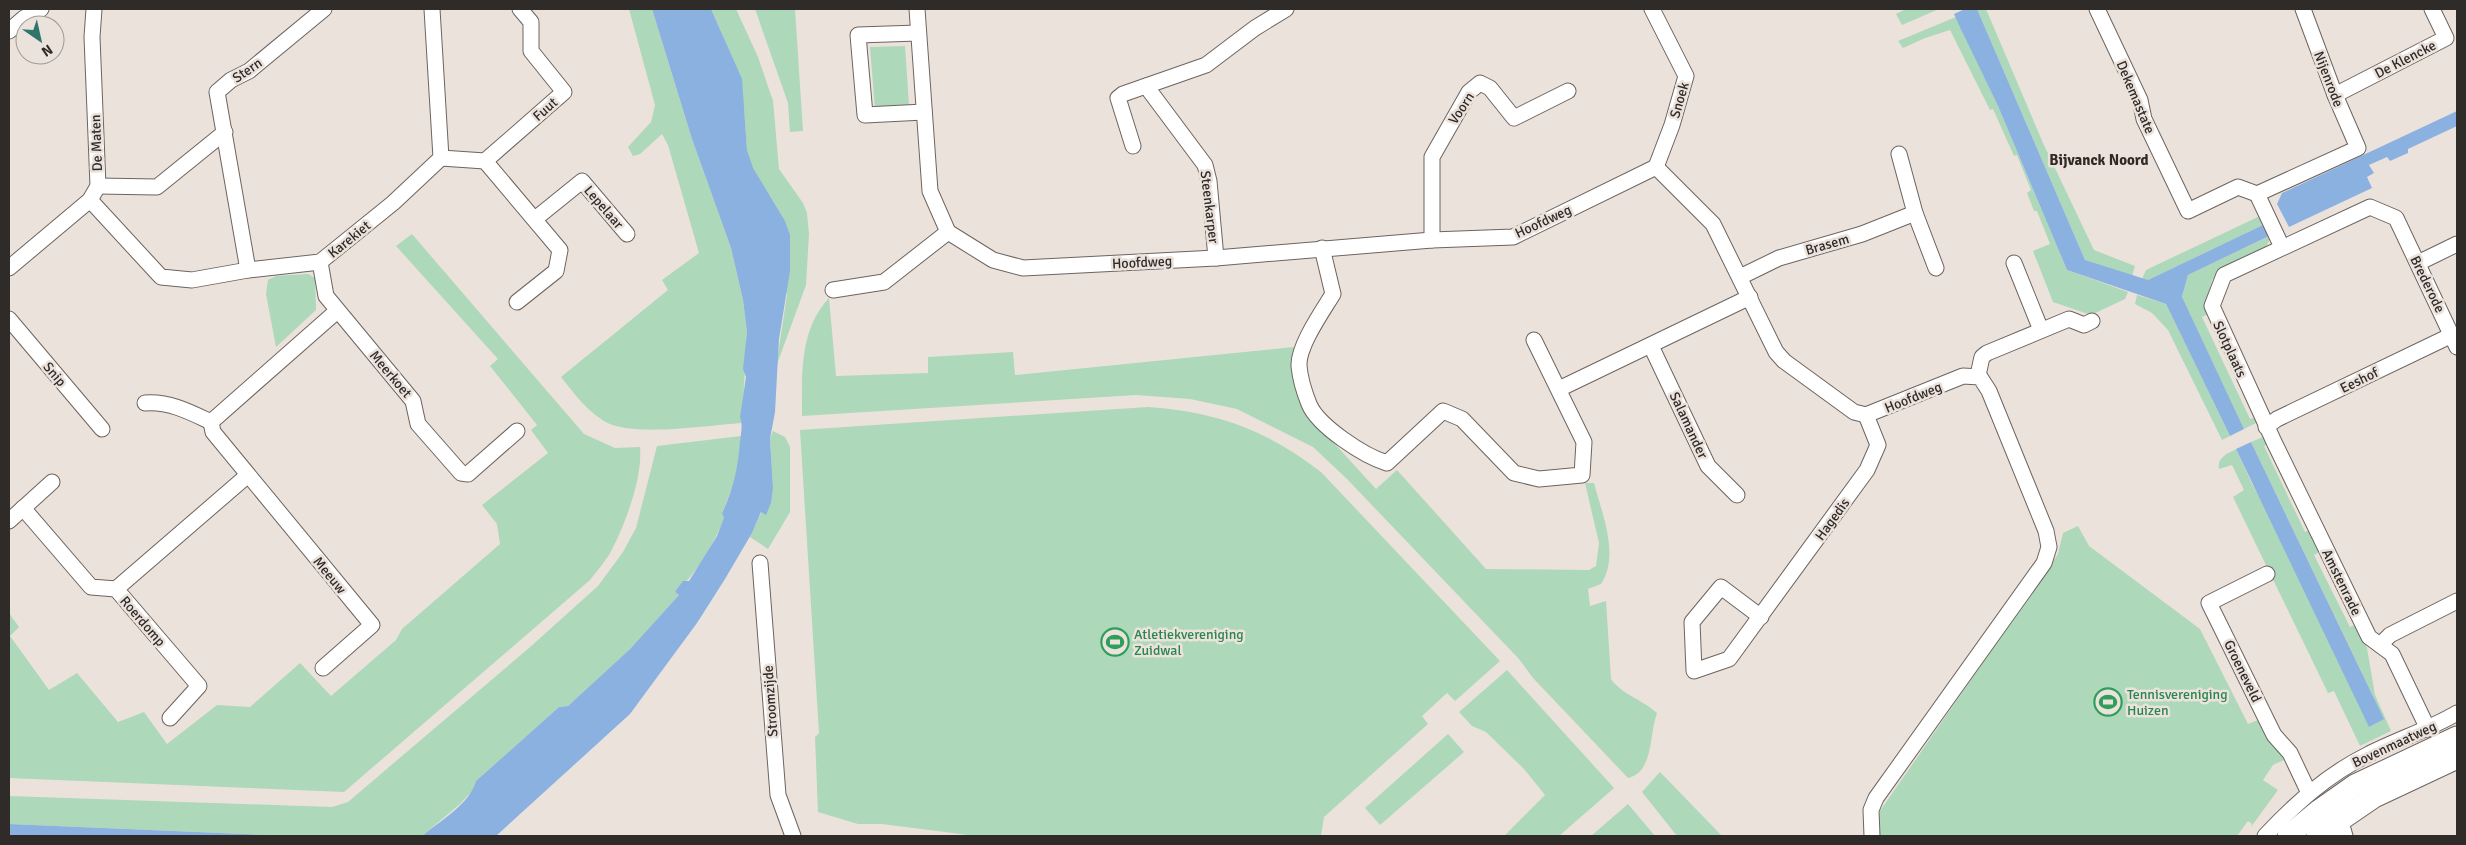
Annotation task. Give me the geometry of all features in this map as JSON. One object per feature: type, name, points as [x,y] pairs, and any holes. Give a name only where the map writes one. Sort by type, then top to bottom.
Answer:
[{"type":"street","points":[[9,31],[24,18],[41,9]]},
{"type":"street","name":"De Maten","points":[[94,9],[92,37],[94,193]]},
{"type":"street","name":"Stern","points":[[248,270],[217,92],[231,80],[249,71],[305,15],[324,9]]},
{"type":"street","points":[[432,9],[441,158],[485,161],[560,250],[556,271],[518,302]]},
{"type":"street","name":"Fuut","points":[[485,161],[564,92],[531,51],[531,22],[520,9]]},
{"type":"street","points":[[833,290],[884,282],[948,232],[930,191],[917,9]]},
{"type":"street","points":[[1133,146],[1118,98],[1123,94],[1206,65],[1255,28],[1286,9]]},
{"type":"street","name":"Snoek","points":[[1652,9],[1686,76],[1672,125],[1656,167]]},
{"type":"street","name":"Dekemastate","points":[[2096,9],[2140,100],[2144,119],[2188,211],[2238,187],[2257,194]]},
{"type":"street","name":"Nijenrode","points":[[2257,194],[2358,148],[2335,95],[2302,9]]},
{"type":"street","name":"De Klencke","points":[[2335,95],[2446,38],[2432,9]]},
{"type":"street","points":[[918,33],[858,35],[865,115],[924,112]]},
{"type":"street","name":"Voorn","points":[[1432,240],[1432,157],[1469,92],[1480,83],[1490,88],[1514,118],[1568,91]]},
{"type":"street","name":"Steenkarper","points":[[1146,86],[1205,165],[1209,181],[1216,258]]},
{"type":"street","points":[[9,268],[94,193],[157,187],[224,132]]},
{"type":"street","points":[[1899,154],[1915,213],[1936,268]]},
{"type":"street","name":"Karekiet","points":[[94,193],[162,277],[192,280],[248,270],[320,262],[393,203],[441,158]]},
{"type":"street","name":"Hoofdweg","points":[[948,232],[993,260],[1023,268],[1216,258],[1432,240],[1513,237],[1656,167],[1713,224],[1776,352],[1784,361],[1854,412],[1866,415],[1963,376],[1978,375]]},
{"type":"street","name":"Lepelaar","points":[[535,220],[582,181],[627,234]]},
{"type":"street","points":[[2257,194],[2279,240]]},
{"type":"street","name":"Slotplaats","points":[[2266,427],[2212,306],[2224,275],[2279,240],[2367,207],[2392,215],[2397,221]]},
{"type":"street","name":"Brasem","points":[[1740,277],[1779,258],[1862,234],[1915,213]]},
{"type":"street","name":"Brederode","points":[[2397,221],[2455,341]]},
{"type":"street","points":[[2418,263],[2457,244]]},
{"type":"street","points":[[1322,248],[1333,294],[1309,333],[1299,365],[1309,404],[1334,431],[1371,458],[1386,463],[1443,411],[1462,419],[1514,473],[1539,479],[1582,475],[1584,442],[1534,340]]},
{"type":"street","name":"Meerkoet","points":[[320,262],[326,296],[413,401],[418,424],[461,473],[468,474],[518,432]]},
{"type":"street","points":[[2014,263],[2041,330]]},
{"type":"street","points":[[1559,389],[1652,346],[1750,297]]},
{"type":"street","points":[[145,404],[154,403],[184,409],[211,422],[337,311]]},
{"type":"street","name":"Snip","points":[[9,318],[102,429]]},
{"type":"street","points":[[1872,836],[1871,810],[1876,798],[2044,563],[2048,552],[2046,531],[1989,391],[1978,375],[1984,355],[2069,319],[2084,325],[2092,320]]},
{"type":"street","name":"Eeshof","points":[[2266,427],[2277,418],[2455,341]]},
{"type":"street","name":"Salamander","points":[[1652,346],[1708,466],[1737,495]]},
{"type":"street","name":"Hagedis","points":[[1761,617],[1721,587],[1692,622],[1694,671],[1729,659],[1761,617],[1868,470],[1878,445],[1866,415]]},
{"type":"street","name":"Meeuw","points":[[211,422],[213,432],[372,625],[323,668]]},
{"type":"street","name":"Amstenrade","points":[[2266,427],[2369,637],[2392,654],[2428,729]]},
{"type":"street","points":[[116,589],[248,475]]},
{"type":"street","points":[[9,521],[52,482]]},
{"type":"street","name":"Roerdomp","points":[[23,508],[92,586],[116,589],[200,686],[170,718]]},
{"type":"street","name":"Stroomzijde","points":[[760,563],[778,795],[793,836]]},
{"type":"street","name":"Groeneveld","points":[[2267,574],[2209,603],[2274,735],[2290,753],[2309,793]]},
{"type":"street","points":[[2380,645],[2390,635],[2457,601]]},
{"type":"street","name":"Bovenmaatweg","points":[[2265,836],[2309,793],[2328,778],[2367,755],[2428,729],[2457,713]]},
{"type":"street","name":"Bovenmaatweg","points":[[2288,836],[2318,811],[2355,786],[2457,736]]},
{"type":"street","points":[[2317,836],[2342,827],[2394,786],[2457,758]]},
{"type":"green space","points":[[629,9],[652,9],[692,139],[731,248],[743,300],[747,332],[742,423],[650,430],[616,426],[604,421],[592,412],[561,377],[668,290],[662,280],[699,253],[668,145],[662,134],[640,154],[633,156],[628,147],[651,122],[655,105]]},
{"type":"green space","points":[[711,9],[736,9],[758,57],[773,101],[779,169],[803,203],[807,213],[809,234],[806,285],[776,367],[787,295],[747,150],[744,109],[722,34]]},
{"type":"green space","points":[[755,9],[795,9],[803,131],[790,132],[788,103]]},
{"type":"green space","points":[[1906,9],[1939,9],[1902,25],[1896,14]]},
{"type":"green space","points":[[1977,9],[1986,9],[2043,143],[2094,250],[2135,266],[2132,276],[2085,260]]},
{"type":"green space","points":[[1956,17],[1998,106],[2067,270],[2128,292],[2125,299],[2091,315],[2053,302],[2033,251],[2050,244],[2037,211],[2034,211],[2027,193],[2031,190],[2017,155],[2014,156],[1993,109],[1990,110],[1950,30],[1903,48],[1898,41]]},
{"type":"green space","points":[[905,46],[909,106],[875,109],[870,47]]},
{"type":"green space","points":[[2262,215],[2265,224],[2148,280],[2142,279],[2146,270]]},
{"type":"green space","points":[[412,234],[584,434],[615,448],[640,447],[639,473],[631,502],[621,531],[604,562],[590,580],[344,792],[9,778],[9,613],[19,627],[10,636],[49,690],[77,673],[118,722],[144,712],[167,744],[217,705],[250,707],[300,663],[331,696],[396,640],[402,629],[500,544],[497,524],[482,505],[548,453],[531,430],[537,425],[490,366],[498,359],[396,246]]},
{"type":"green space","points":[[2271,235],[2266,248],[2217,273],[2212,280],[2205,306],[2208,314],[2202,317],[2250,419],[2256,417],[2258,422],[2244,429],[2182,298],[2188,275]]},
{"type":"green space","points":[[308,274],[315,278],[316,310],[276,347],[266,294],[268,280],[276,276]]},
{"type":"green space","points":[[2137,295],[2166,304],[2230,436],[2222,440],[2168,330],[2152,313],[2135,304]]},
{"type":"green space","points":[[829,298],[836,376],[928,373],[928,357],[1013,352],[1015,375],[1294,347],[1302,408],[1376,489],[1397,470],[1486,569],[1589,570],[1596,566],[1599,543],[1585,483],[1594,483],[1608,534],[1609,560],[1601,584],[1588,589],[1590,606],[1606,601],[1611,679],[1620,689],[1657,713],[1649,751],[1642,768],[1628,778],[1533,678],[1519,659],[1347,479],[1313,447],[1237,409],[1190,399],[1136,395],[802,416],[803,369],[807,339],[812,324]]},
{"type":"green space","name":"Atletiekvereniging Zuidwal","points":[[1148,407],[1197,413],[1219,419],[1261,434],[1301,457],[1321,472],[1500,661],[1455,701],[1447,693],[1422,716],[1428,724],[1324,817],[1321,836],[976,836],[882,824],[858,824],[818,812],[815,737],[819,733],[800,430]]},
{"type":"green space","points":[[773,431],[785,437],[790,447],[790,512],[768,549],[750,537],[773,487],[770,439]]},
{"type":"green space","points":[[741,436],[737,475],[722,513],[725,518],[698,567],[675,592],[679,595],[630,649],[568,706],[559,707],[476,781],[474,789],[460,804],[422,836],[292,836],[9,824],[9,796],[332,807],[348,802],[529,648],[598,586],[623,552],[636,528],[657,446]]},
{"type":"green space","points":[[2263,437],[2269,443],[2264,446],[2305,532],[2310,530],[2321,551],[2314,555],[2350,627],[2357,624],[2367,648],[2375,695],[2391,731],[2360,746],[2334,691],[2328,693],[2233,497],[2244,490],[2232,465],[2219,469],[2221,459],[2236,449],[2252,484],[2375,700],[2251,442]]},
{"type":"green space","name":"Tennisvereniging Huizen","points":[[2078,526],[2089,546],[2200,629],[2248,724],[2258,720],[2286,759],[2273,765],[2263,780],[2278,790],[2251,827],[2252,824],[2248,821],[2237,836],[1877,836],[1880,811],[2058,554],[2063,533]]},
{"type":"green space","points":[[1507,670],[1614,788],[1559,836],[1504,836],[1545,795],[1524,769],[1486,732],[1472,726],[1459,712]]},
{"type":"green space","points":[[1448,734],[1464,752],[1380,825],[1365,808]]},
{"type":"green space","points":[[1660,772],[1722,836],[1677,836],[1642,792]]},
{"type":"green space","points":[[1628,804],[1655,836],[1591,836]]},
{"type":"water","points":[[652,9],[711,9],[742,79],[747,150],[753,168],[785,221],[790,235],[790,271],[779,339],[775,412],[770,439],[773,487],[771,503],[766,515],[761,512],[752,533],[697,623],[630,714],[496,836],[422,836],[461,805],[473,789],[476,781],[559,707],[568,706],[630,649],[679,595],[675,592],[683,581],[689,581],[717,536],[724,518],[722,513],[730,495],[738,460],[741,429],[740,417],[746,377],[743,369],[747,332],[743,300],[731,248],[692,139]]},
{"type":"water","points":[[1965,9],[1977,9],[2085,260],[2148,280],[2265,224],[2271,235],[2188,275],[2182,297],[2244,429],[2230,436],[2166,304],[2067,270],[1998,106],[1954,14]]},
{"type":"water","points":[[2457,111],[2457,126],[2408,149],[2408,153],[2390,161],[2387,157],[2369,165],[2374,173],[2367,177],[2372,188],[2289,227],[2277,204],[2282,193]]},
{"type":"water","points":[[2251,442],[2384,719],[2369,727],[2236,449]]},
{"type":"water","points":[[9,824],[292,836],[9,836]]},
{"type":"place","name":"Atletiekvereniging Zuidwal","points":[[1115,642]]},
{"type":"place","name":"Tennisvereniging Huizen","points":[[2108,702]]},
{"type":"district","name":"Bijvanck Noord","points":[[2099,160]]}]
